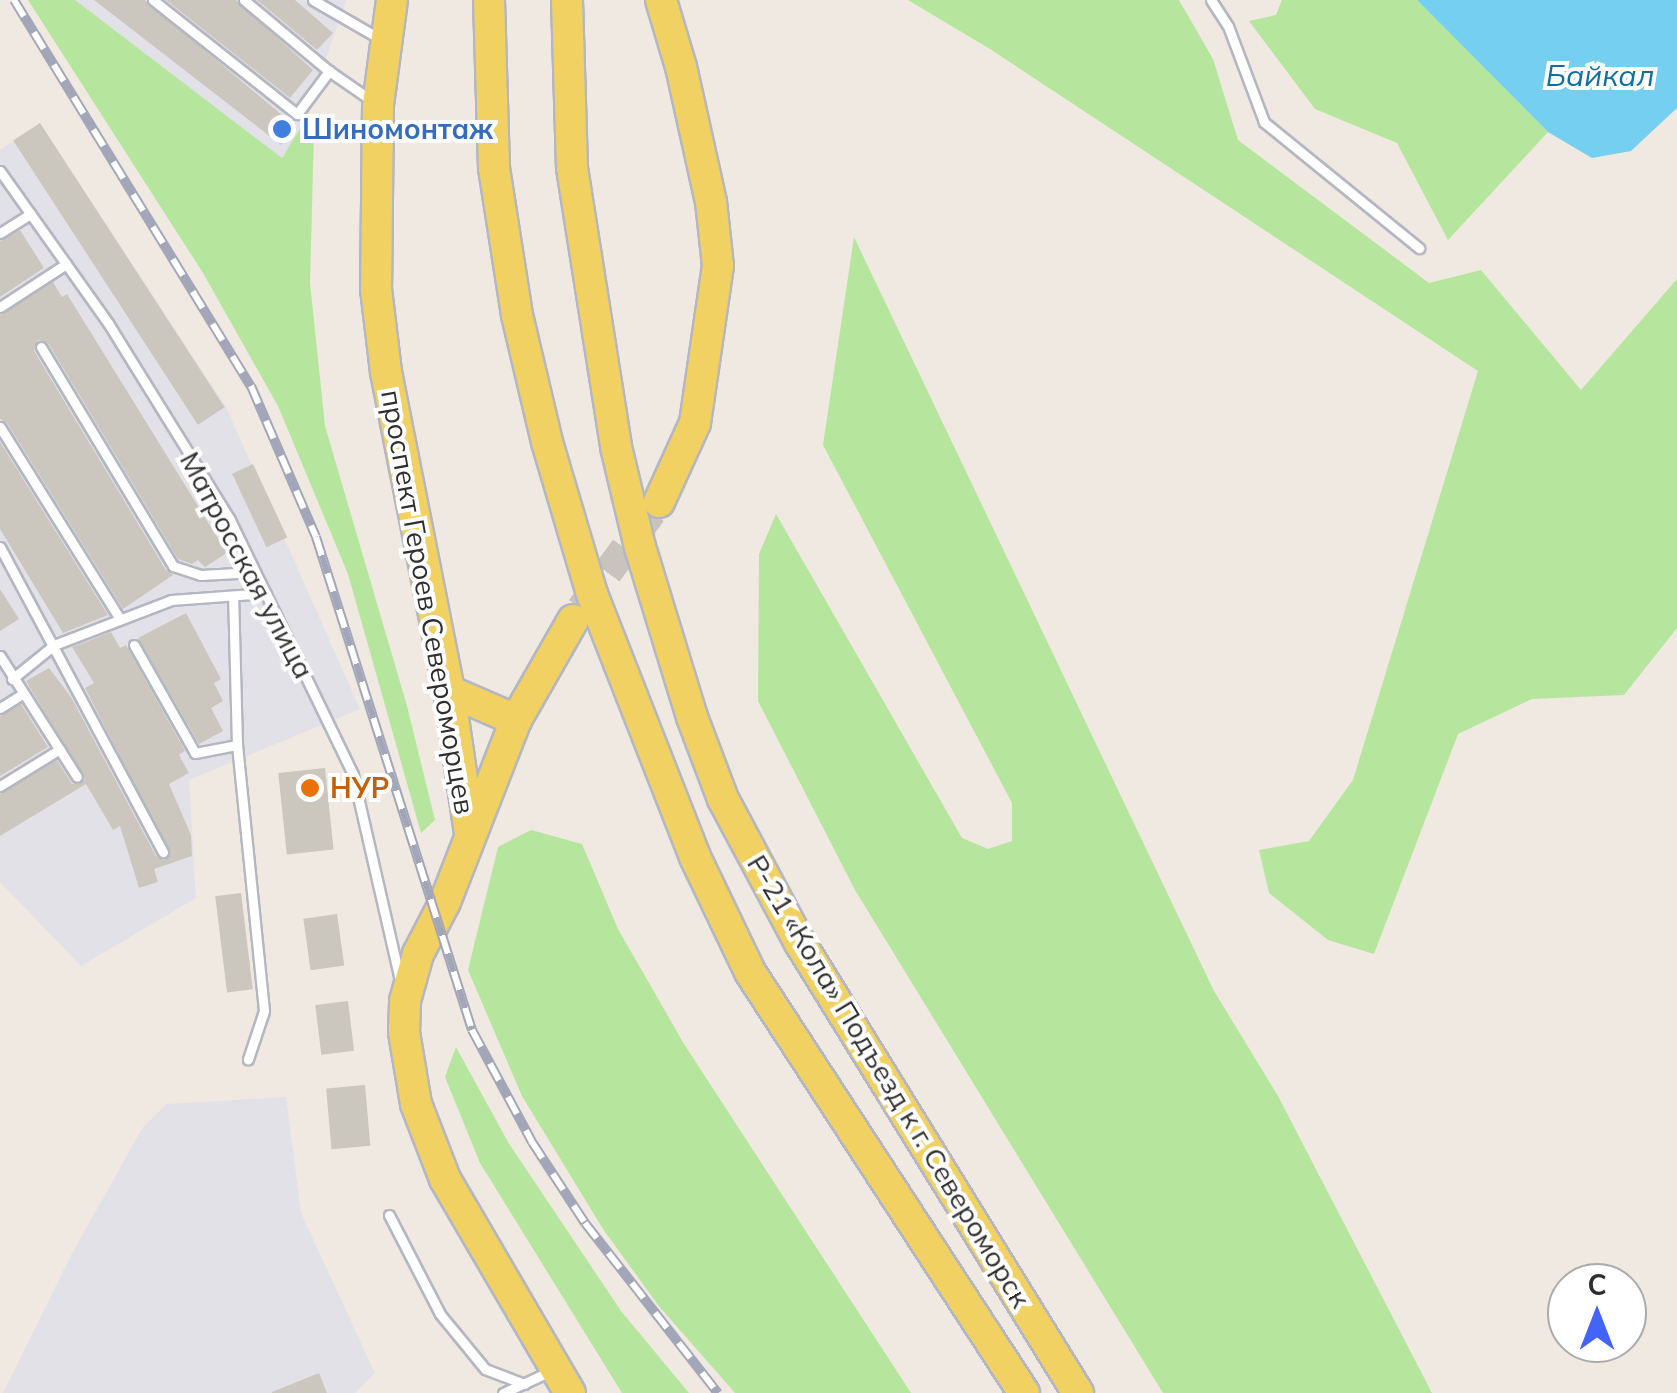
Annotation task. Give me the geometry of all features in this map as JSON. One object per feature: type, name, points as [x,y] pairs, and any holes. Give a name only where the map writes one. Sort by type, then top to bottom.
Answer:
[{"type":"main road","name":"проспект Героев Североморцев","points":[[392,0],[378,105],[376,289],[386,372],[449,692],[470,836],[445,902],[418,954],[406,1001],[404,1032],[416,1104],[445,1179],[562,1381]]},
{"type":"main road","name":"Р-21 «Кола» Подъезд к г. Североморск","points":[[488,0],[494,168],[518,316],[547,442],[592,594],[695,858],[750,972],[1024,1393]]},
{"type":"main road","name":"Р-21 «Кола» Подъезд к г. Североморск","points":[[567,0],[572,168],[616,447],[692,717],[724,799],[800,944],[1078,1393]]},
{"type":"main road","points":[[659,502],[695,424],[718,266],[706,183],[662,0]]},
{"type":"main road","points":[[470,836],[516,720],[573,620]]},
{"type":"main road","points":[[449,692],[516,720]]},
{"type":"lane","points":[[152,0],[297,114],[329,71]]},
{"type":"lane","points":[[244,0],[329,71],[378,105]]},
{"type":"lane","points":[[314,0],[387,42]]},
{"type":"lane","points":[[1211,0],[1228,26],[1264,122],[1418,248]]},
{"type":"lane","name":"Матросская улица","points":[[0,171],[108,323],[230,520],[266,593],[352,775],[406,1001]]},
{"type":"lane","points":[[0,234],[30,214]]},
{"type":"lane","points":[[0,307],[66,264]]},
{"type":"lane","points":[[41,348],[174,566],[201,575],[255,572]]},
{"type":"lane","points":[[0,427],[120,619]]},
{"type":"lane","points":[[0,546],[163,852]]},
{"type":"lane","points":[[12,679],[54,645],[171,600],[266,593]]},
{"type":"lane","points":[[233,597],[238,745],[264,1011],[248,1059]]},
{"type":"lane","points":[[134,645],[195,752],[238,745]]},
{"type":"lane","points":[[0,656],[77,777]]},
{"type":"lane","points":[[0,708],[21,694]]},
{"type":"lane","points":[[0,786],[60,749]]},
{"type":"lane","points":[[389,1215],[440,1314],[485,1369],[524,1384]]},
{"type":"lane","points":[[504,1393],[524,1384],[562,1381]]},
{"type":"shaded area","points":[[75,0],[346,0],[306,119],[282,159]]},
{"type":"shaded area","points":[[40,123],[226,407],[360,709],[189,780],[196,898],[81,966],[0,882],[0,150]]},
{"type":"shaded area","points":[[286,1097],[301,1213],[375,1373],[355,1393],[3,1393],[70,1257],[143,1127],[167,1104]]},
{"type":"green space","points":[[28,0],[75,0],[282,158],[306,119],[314,131],[310,283],[325,426],[407,706],[435,820],[421,833],[348,574],[278,406],[203,273]]},
{"type":"green space","points":[[908,0],[1179,0],[1213,59],[1238,140],[1429,283],[1481,270],[1581,390],[1677,279],[1677,628],[1624,695],[1532,699],[1458,734],[1374,954],[1328,940],[1269,893],[1259,850],[1309,841],[1353,780],[1478,371],[990,49]]},
{"type":"green space","points":[[1282,0],[1417,0],[1548,132],[1448,240],[1397,143],[1315,109],[1249,21],[1276,15]]},
{"type":"green space","points":[[854,237],[1214,991],[1278,1096],[1432,1393],[1163,1393],[855,890],[758,701],[759,554],[776,514],[962,838],[988,849],[1012,841],[1012,803],[823,445]]},
{"type":"green space","points":[[531,830],[582,844],[618,929],[684,1044],[911,1393],[735,1393],[658,1305],[603,1229],[522,1096],[468,970],[498,847]]},
{"type":"green space","points":[[456,1047],[508,1142],[621,1311],[689,1393],[622,1393],[480,1163],[445,1077]]},
{"type":"water","name":"Байкал","points":[[1417,0],[1677,0],[1677,108],[1631,151],[1592,158],[1548,132]]},
{"type":"building","points":[[94,0],[145,0],[295,126],[281,145]]},
{"type":"building","points":[[166,0],[236,0],[313,70],[290,98]]},
{"type":"building","points":[[257,0],[295,0],[333,33],[317,50]]},
{"type":"building","points":[[40,123],[225,407],[198,425],[13,140]]},
{"type":"building","points":[[20,230],[44,268],[0,297],[0,241]]},
{"type":"building","points":[[53,282],[62,297],[67,294],[227,553],[205,567],[198,560],[192,564],[178,559],[48,343],[38,340],[34,351],[166,570],[173,575],[123,609],[7,423],[0,419],[0,315]]},
{"type":"building","points":[[0,442],[108,615],[63,633],[0,529]]},
{"type":"building","points":[[253,464],[287,537],[266,547],[232,474]]},
{"type":"building","points":[[0,589],[19,619],[0,631]]},
{"type":"building","points":[[186,613],[221,679],[214,683],[223,701],[211,708],[223,731],[199,744],[138,638]]},
{"type":"building","points":[[111,632],[120,648],[126,645],[185,751],[179,755],[189,773],[169,784],[191,835],[192,856],[154,869],[158,882],[139,888],[120,826],[113,830],[86,784],[0,836],[0,794],[57,760],[72,784],[85,780],[26,681],[49,668],[71,697],[156,856],[164,860],[170,855],[85,688],[94,683],[72,647]]},
{"type":"building","points":[[21,704],[48,747],[0,776],[0,716]]},
{"type":"building","points":[[325,768],[334,850],[287,854],[278,773]]},
{"type":"building","points":[[241,893],[253,989],[227,992],[215,896]]},
{"type":"building","points":[[337,914],[344,965],[311,970],[303,919]]},
{"type":"building","points":[[348,1001],[354,1051],[321,1055],[315,1005]]},
{"type":"building","points":[[365,1085],[370,1146],[331,1149],[326,1088]]},
{"type":"building","points":[[319,1373],[327,1393],[272,1393],[272,1392]]},
{"type":"tunnel","points":[[581,609],[659,502]]},
{"type":"railway","points":[[14,0],[251,386],[316,537],[472,1030],[532,1142],[585,1223],[718,1393]]},
{"type":"place","name":"Шиномонтаж","points":[[282,129]]},
{"type":"place","name":"НУР","points":[[310,788]]}]
